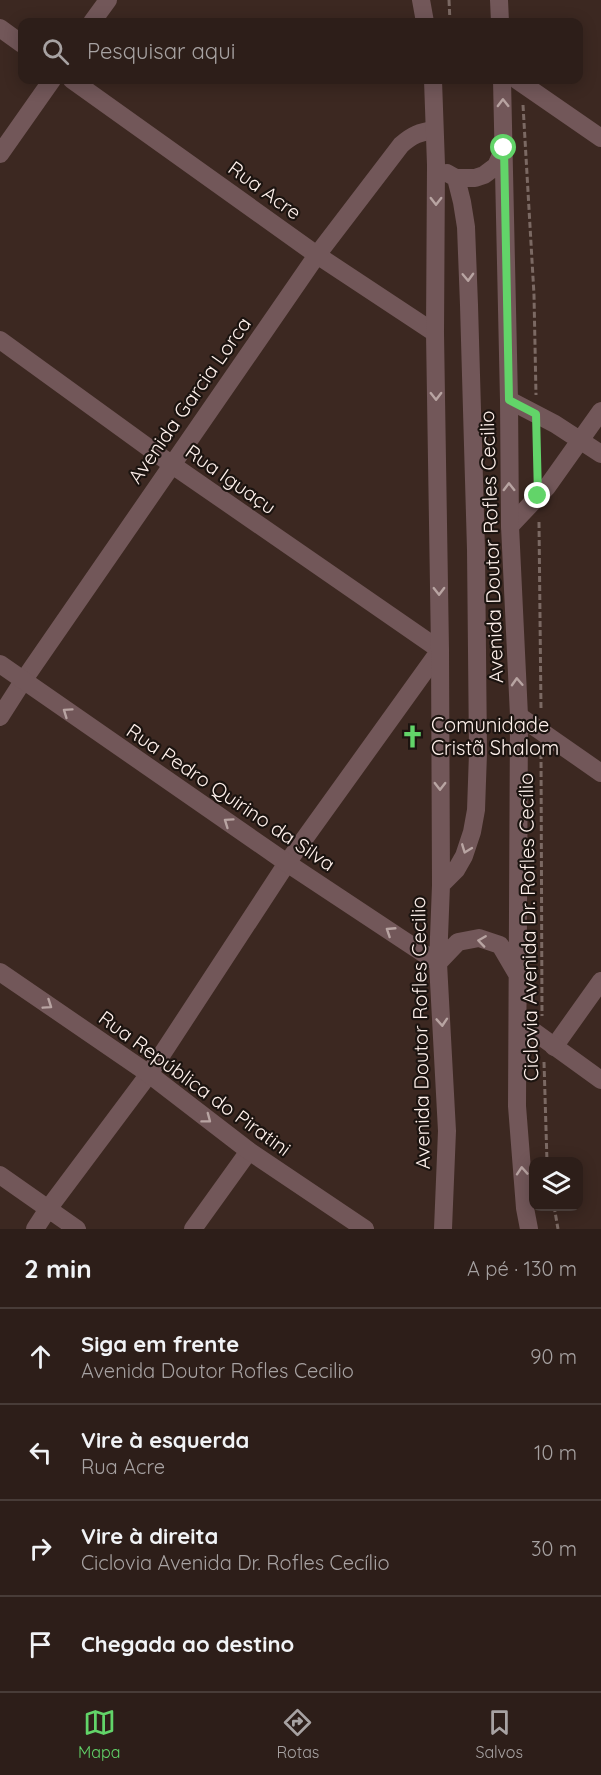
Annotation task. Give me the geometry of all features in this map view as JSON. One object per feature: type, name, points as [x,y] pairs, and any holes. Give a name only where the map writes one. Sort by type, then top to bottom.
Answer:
[{"type":"street","points":[[95,18],[108,0]]},
{"type":"street","points":[[421,0],[424,18]]},
{"type":"street","points":[[499,0],[500,18]]},
{"type":"street","points":[[0,28],[18,41]]},
{"type":"street","points":[[0,154],[49,84]]},
{"type":"street","name":"Rua Acre","points":[[78,84],[317,255],[435,333]]},
{"type":"street","name":"Avenida Doutor Rofles Cecilio","points":[[433,84],[436,165],[435,333],[440,650],[441,885],[438,963],[447,1131],[443,1229]]},
{"type":"street","name":"Avenida Doutor Rofles Cecilio","points":[[502,84],[510,526],[519,716],[517,1106],[525,1208],[529,1229]]},
{"type":"street","points":[[523,84],[601,138]]},
{"type":"street","name":"Avenida Garcia Lorca","points":[[0,717],[22,681],[317,255],[401,145],[411,136],[434,130]]},
{"type":"street","points":[[436,165],[456,178],[475,178],[490,172],[496,166],[504,148]]},
{"type":"street","points":[[441,885],[456,870],[464,856],[472,832],[476,810],[477,765],[476,550],[469,305],[466,226],[456,178]]},
{"type":"street","name":"Rua Iguaçu","points":[[0,340],[171,465],[440,650]]},
{"type":"street","points":[[509,400],[601,454]]},
{"type":"street","points":[[510,526],[547,487],[601,411]]},
{"type":"street","points":[[35,1229],[149,1074],[287,863],[440,650]]},
{"type":"street","name":"Rua Pedro Quirino da Silva","points":[[0,664],[287,863],[438,963]]},
{"type":"street","points":[[519,716],[601,772]]},
{"type":"street","points":[[438,963],[458,942],[479,938],[500,945],[518,974]]},
{"type":"street","name":"Rua República do Piratini","points":[[0,972],[149,1074],[249,1151],[365,1229]]},
{"type":"street","points":[[549,1043],[601,981]]},
{"type":"street","points":[[518,1020],[601,1080]]},
{"type":"street","points":[[193,1229],[249,1151]]},
{"type":"street","points":[[0,1176],[77,1229]]},
{"type":"path","points":[[449,0],[450,18]]},
{"type":"path","name":"Ciclovia Avenida Dr. Rofles Cecílio","points":[[519,84],[534,295],[549,1043],[547,1157]]},
{"type":"path","points":[[555,1211],[558,1229]]},
{"type":"place","name":"Comunidade Cristã Shalom","points":[[413,736]]},
{"type":"route","points":[[504,148],[509,400],[536,414],[538,496]]}]
